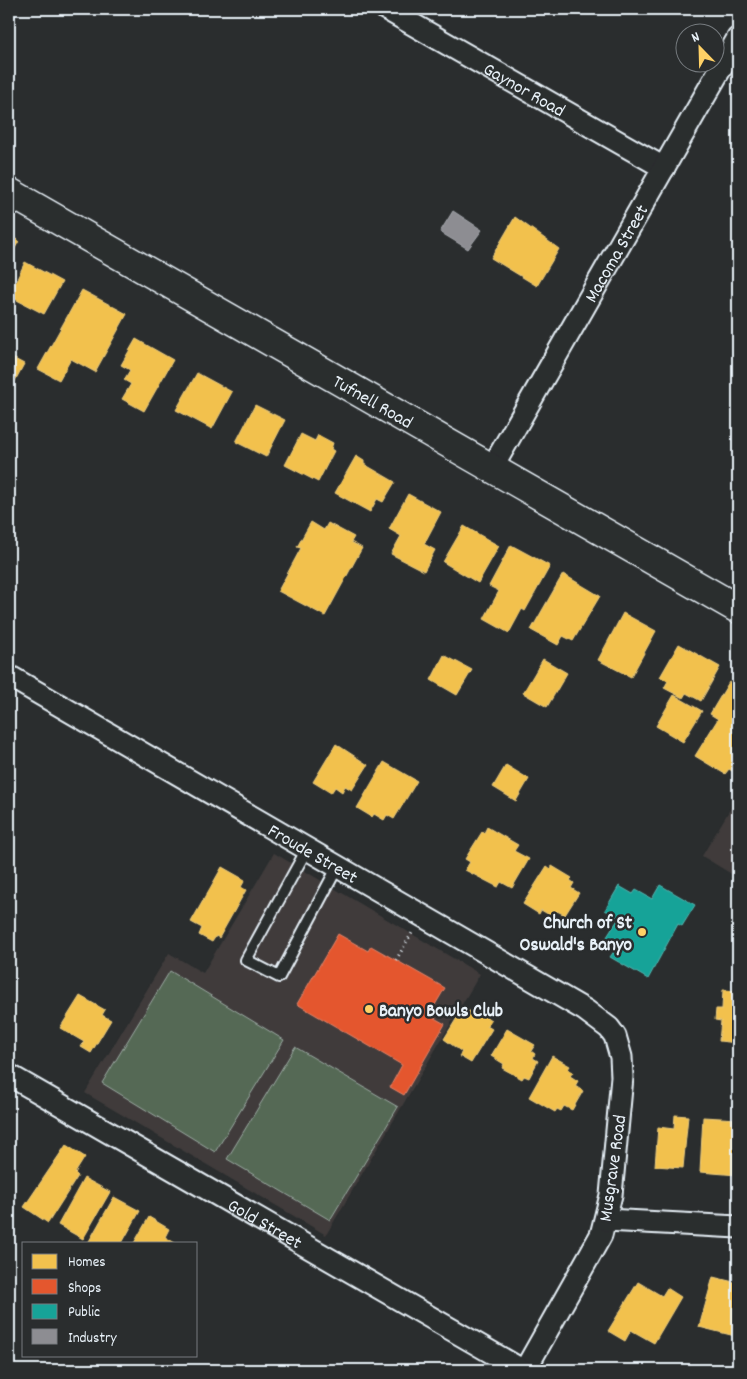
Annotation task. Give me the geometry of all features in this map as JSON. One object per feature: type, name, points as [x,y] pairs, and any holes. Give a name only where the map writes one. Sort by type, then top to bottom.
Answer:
[{"type":"street","name":"Gaynor Road","points":[[386,9],[664,168]]},
{"type":"street","name":"Macoma Street","points":[[492,468],[738,38]]},
{"type":"street","name":"Tufnell Road","points":[[9,192],[738,609]]},
{"type":"street","name":"Froude Street","points":[[9,676],[601,1019],[615,1036]]},
{"type":"street","name":"Musgrave Road","points":[[524,1370],[586,1265],[606,1220],[615,1166],[622,1077],[621,1057],[615,1036]]},
{"type":"street","name":"Gold Street","points":[[9,1075],[524,1370]]},
{"type":"street","points":[[606,1220],[738,1227]]},
{"type":"lane","points":[[307,849],[246,960],[279,977],[338,866]]},
{"type":"path","points":[[396,960],[423,916]]},
{"type":"shaded area","points":[[738,796],[738,878],[702,856]]},
{"type":"shaded area","points":[[274,853],[480,974],[326,1235],[85,1093],[169,953],[203,973]]},
{"type":"green space","points":[[170,971],[284,1040],[215,1152],[102,1083]]},
{"type":"green space","points":[[295,1047],[398,1107],[330,1220],[227,1159]]},
{"type":"building: Homes","points":[[515,217],[559,249],[537,286],[491,258]]},
{"type":"building: Homes","points":[[9,235],[19,241],[9,259]]},
{"type":"building: Homes","points":[[25,262],[62,282],[44,314],[9,296]]},
{"type":"building: Homes","points":[[82,290],[127,314],[95,372],[71,359],[59,380],[38,369]]},
{"type":"building: Homes","points":[[136,339],[173,360],[144,411],[122,399],[131,384],[124,380],[130,370],[121,365]]},
{"type":"building: Homes","points":[[9,356],[24,364],[9,392]]},
{"type":"building: Homes","points":[[197,373],[232,392],[212,429],[176,410]]},
{"type":"building: Homes","points":[[255,405],[285,420],[266,457],[236,442]]},
{"type":"building: Homes","points":[[301,434],[315,441],[318,435],[333,443],[331,449],[334,451],[318,482],[285,465]]},
{"type":"building: Homes","points":[[356,456],[364,461],[364,464],[395,482],[383,502],[377,499],[370,512],[335,493]]},
{"type":"building: Homes","points":[[408,494],[441,512],[424,544],[435,550],[424,571],[391,554],[401,536],[389,529]]},
{"type":"building: Homes","points":[[311,522],[324,530],[328,523],[354,537],[351,542],[362,548],[325,616],[278,591],[301,548],[297,547]]},
{"type":"building: Homes","points":[[464,526],[499,546],[478,583],[443,562]]},
{"type":"building: Homes","points":[[511,545],[550,566],[525,611],[522,609],[509,633],[484,619],[499,591],[489,586]]},
{"type":"building: Homes","points":[[563,574],[600,596],[573,641],[563,636],[558,645],[531,630]]},
{"type":"building: Homes","points":[[623,613],[656,631],[631,677],[598,660]]},
{"type":"building: Homes","points":[[679,644],[720,667],[701,701],[686,693],[683,698],[664,688],[668,681],[660,677]]},
{"type":"building: Homes","points":[[444,655],[472,670],[457,695],[431,680]]},
{"type":"building: Homes","points":[[543,659],[567,673],[547,707],[523,693]]},
{"type":"building: Homes","points":[[729,682],[738,687],[737,774],[729,769],[725,774],[695,756],[718,719],[710,714]]},
{"type":"building: Homes","points":[[674,695],[702,711],[683,742],[656,726]]},
{"type":"building: Homes","points":[[336,744],[368,765],[352,790],[345,786],[342,792],[335,787],[331,793],[313,782]]},
{"type":"building: Homes","points":[[384,762],[417,781],[394,819],[387,815],[384,820],[374,814],[372,817],[357,808]]},
{"type":"building: Homes","points":[[506,765],[529,779],[516,801],[493,787]]},
{"type":"building: Homes","points":[[487,827],[518,845],[514,851],[529,859],[512,888],[501,882],[498,887],[465,870],[470,862],[465,859]]},
{"type":"building: Homes","points":[[547,866],[551,869],[552,866],[572,878],[570,880],[574,883],[571,888],[579,893],[565,915],[557,911],[553,917],[541,910],[539,914],[523,904]]},
{"type":"building: Homes","points":[[222,867],[245,880],[241,887],[246,890],[219,938],[216,936],[212,942],[199,935],[202,928],[191,922]]},
{"type":"building: Homes","points":[[723,990],[738,991],[738,1043],[719,1041],[721,1021],[715,1020],[716,1009],[722,1009]]},
{"type":"building: Homes","points":[[80,996],[105,1010],[102,1015],[111,1020],[91,1053],[81,1047],[84,1042],[60,1028]]},
{"type":"building: Homes","points":[[463,1008],[471,1012],[473,1009],[491,1020],[487,1026],[492,1029],[471,1063],[459,1056],[462,1052],[444,1039]]},
{"type":"building: Homes","points":[[507,1029],[535,1045],[531,1051],[535,1054],[533,1058],[538,1061],[529,1078],[524,1076],[522,1079],[502,1068],[504,1064],[491,1056]]},
{"type":"building: Homes","points":[[552,1056],[570,1066],[568,1069],[573,1072],[570,1076],[578,1081],[575,1086],[583,1091],[572,1110],[564,1106],[561,1111],[557,1109],[555,1112],[529,1097]]},
{"type":"building: Homes","points":[[675,1115],[688,1116],[683,1168],[655,1166],[658,1127],[674,1129]]},
{"type":"building: Homes","points":[[703,1117],[738,1119],[737,1175],[700,1172]]},
{"type":"building: Homes","points":[[66,1145],[85,1157],[75,1173],[78,1176],[48,1223],[24,1207]]},
{"type":"building: Homes","points":[[84,1178],[110,1192],[83,1239],[58,1225]]},
{"type":"building: Homes","points":[[114,1197],[140,1211],[123,1242],[89,1242]]},
{"type":"building: Homes","points":[[149,1217],[169,1229],[165,1237],[173,1242],[135,1242]]},
{"type":"building: Homes","points":[[713,1277],[738,1283],[738,1332],[735,1336],[699,1327]]},
{"type":"building: Homes","points":[[638,1282],[662,1296],[667,1288],[681,1297],[654,1343],[631,1330],[625,1341],[608,1331]]},
{"type":"building: Shops","name":"Banyo Bowls Club","points":[[338,934],[368,951],[371,946],[445,988],[429,1015],[445,1024],[404,1095],[390,1087],[402,1065],[297,1004]]},
{"type":"building: Public","name":"Church of St Oswald's Banyo","points":[[660,885],[695,905],[682,926],[678,924],[648,979],[610,957],[615,950],[603,943],[619,918],[605,910],[619,886],[633,894],[636,890],[652,899]]},
{"type":"building: Industry","points":[[453,211],[482,230],[468,249],[440,232]]},
{"type":"place","name":"Church of St Oswald's Banyo","points":[[642,932]]},
{"type":"place","name":"Banyo Bowls Club","points":[[369,1009]]}]
